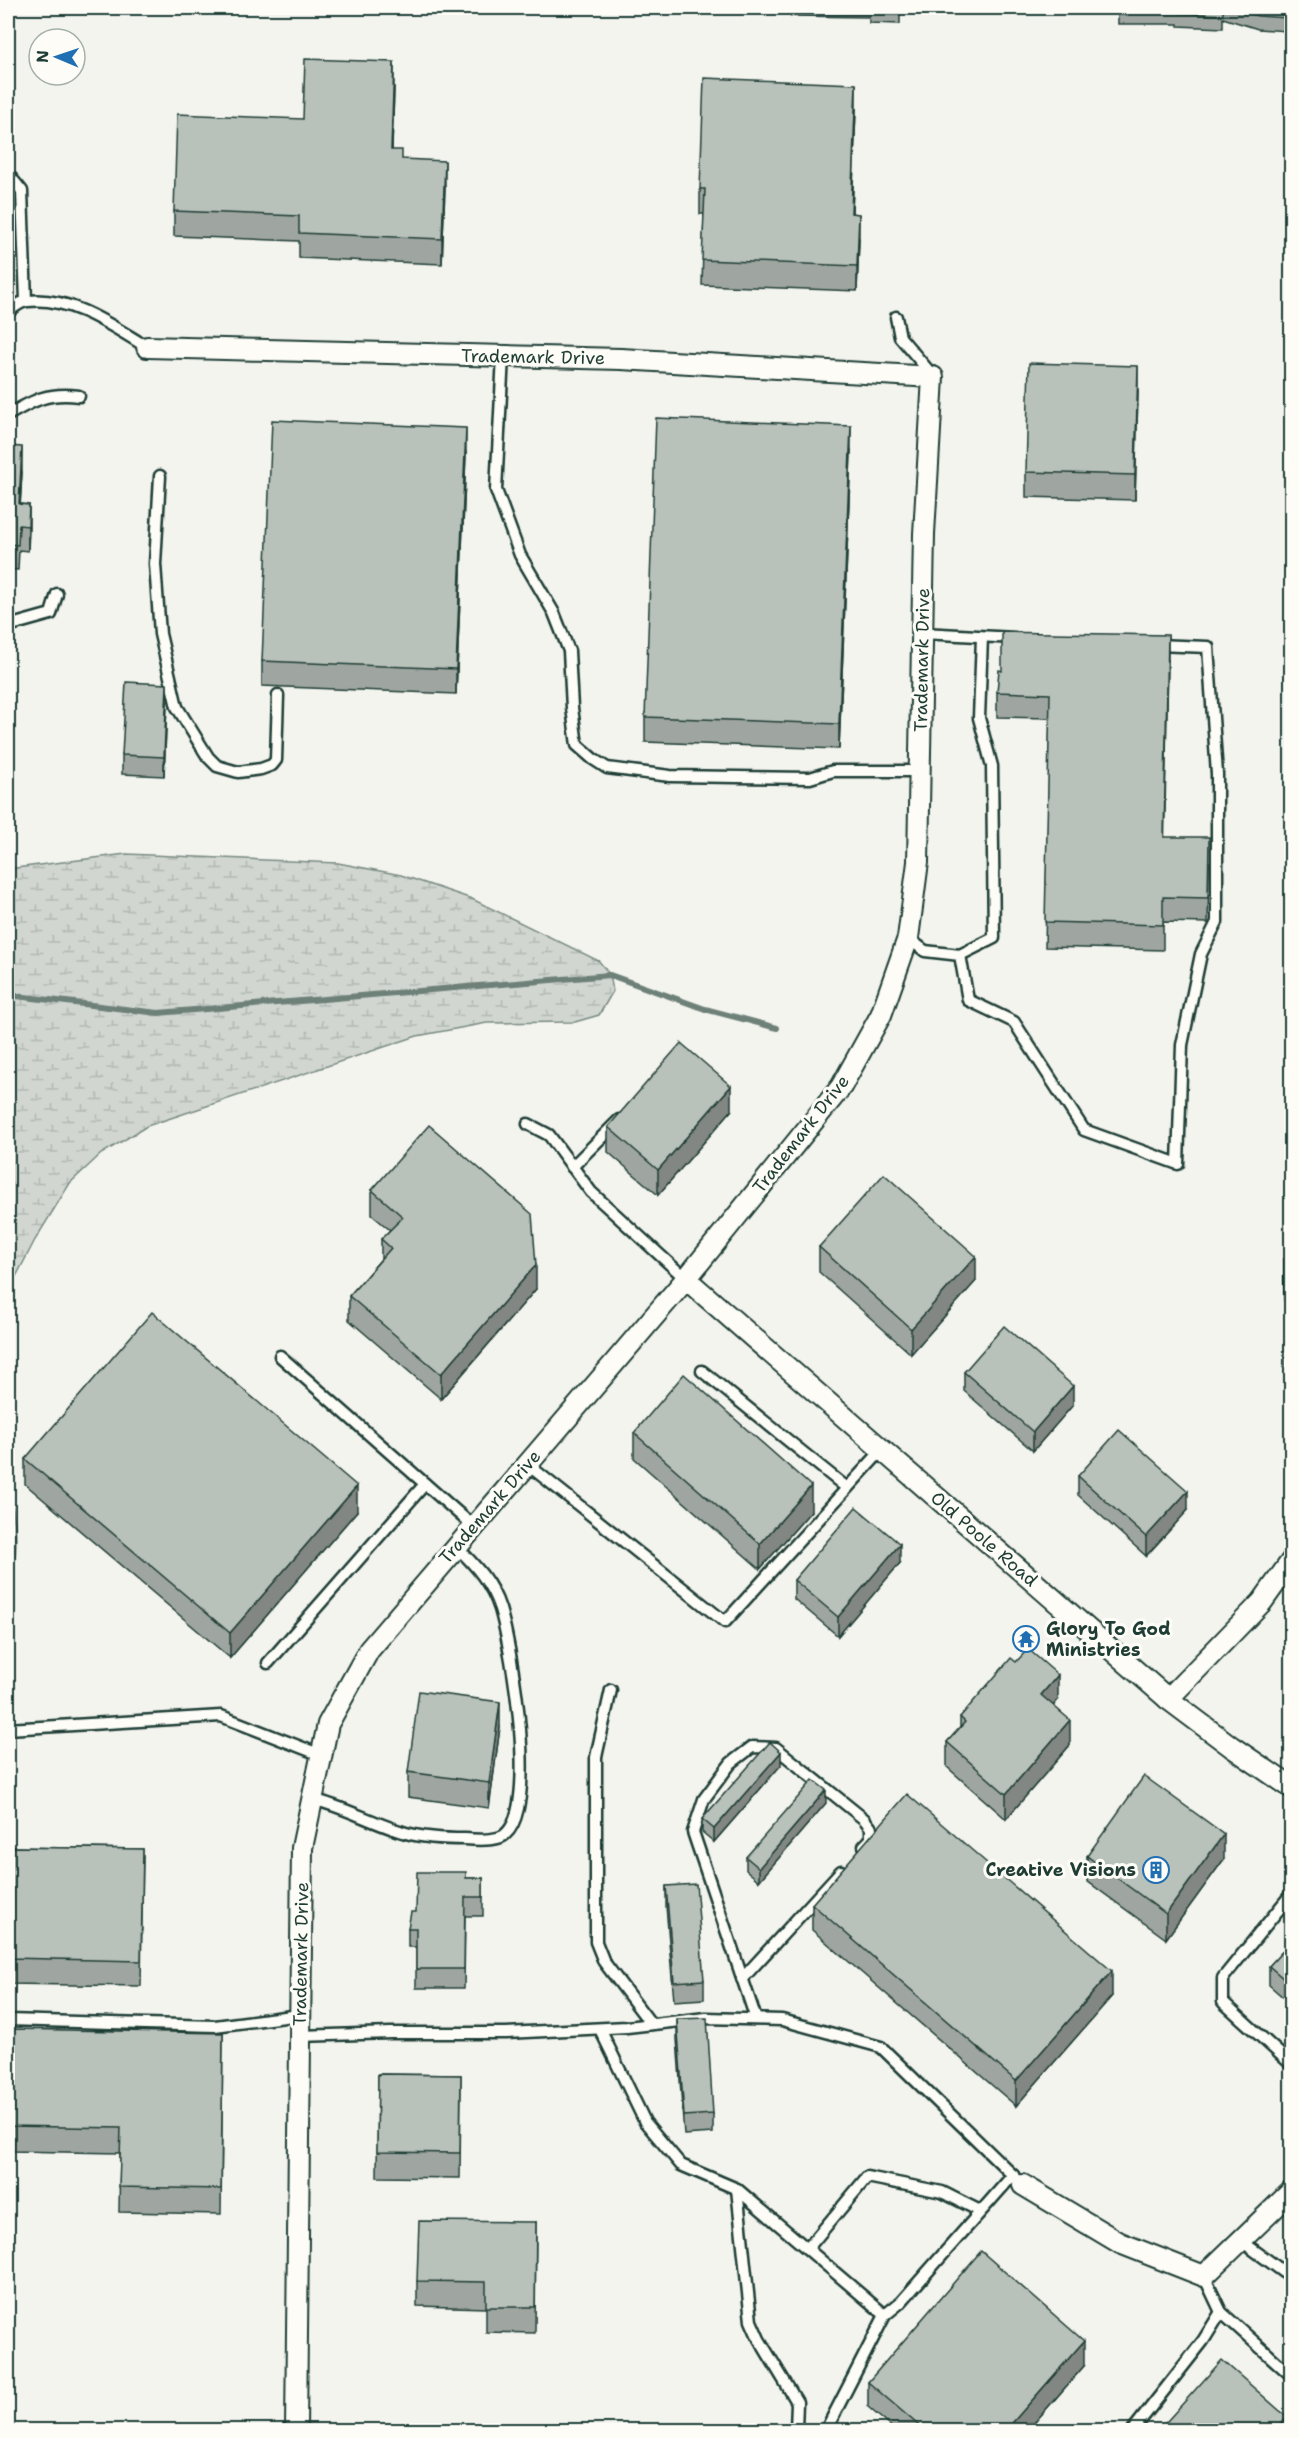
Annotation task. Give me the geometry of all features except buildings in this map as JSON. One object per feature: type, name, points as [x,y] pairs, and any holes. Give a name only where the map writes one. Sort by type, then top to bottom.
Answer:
[{"type":"street","name":"Trademark Drive","points":[[147,347],[621,359],[933,377],[924,524],[918,861],[908,938],[881,1015],[841,1087],[686,1279],[369,1650],[328,1724],[302,1848],[296,2430]]},
{"type":"street","name":"Old Poole Road","points":[[686,1279],[1168,1699],[1292,1788]]},
{"type":"street","points":[[1168,1699],[1262,1602],[1292,1560]]},
{"type":"street","points":[[1018,2180],[1120,2243],[1204,2276],[1292,2191]]},
{"type":"lane","points":[[8,174],[22,191],[26,301]]},
{"type":"lane","points":[[8,312],[26,301],[52,303],[87,310],[147,347]]},
{"type":"lane","points":[[896,317],[900,337],[933,377]]},
{"type":"lane","points":[[503,356],[496,490],[520,555],[554,613],[569,651],[572,708],[577,745],[608,768],[670,776],[810,778],[833,771],[920,771]]},
{"type":"lane","points":[[8,415],[33,401],[59,393],[80,396]]},
{"type":"lane","points":[[160,476],[155,564],[156,587],[160,634],[177,707],[208,757],[217,766],[238,772],[261,769],[272,765],[276,760],[278,695]]},
{"type":"lane","points":[[8,626],[51,614],[57,594]]},
{"type":"lane","points":[[922,633],[1030,639]]},
{"type":"lane","points":[[908,938],[925,951],[960,955],[994,938],[992,766],[979,718],[982,637]]},
{"type":"lane","points":[[960,955],[968,1000],[1014,1022],[1084,1130],[1178,1164],[1182,1045],[1202,954],[1217,922],[1217,774],[1208,647],[1149,645]]},
{"type":"lane","points":[[573,1167],[630,1109]]},
{"type":"lane","points":[[528,1124],[549,1135],[591,1192],[686,1279]]},
{"type":"lane","points":[[280,1356],[473,1526]]},
{"type":"lane","points":[[702,1371],[847,1488]]},
{"type":"lane","points":[[527,1464],[725,1622],[882,1450]]},
{"type":"lane","points":[[268,1663],[425,1484]]},
{"type":"lane","points":[[312,1799],[333,1804],[405,1833],[438,1838],[494,1839],[504,1835],[511,1828],[522,1795],[519,1703],[500,1607],[483,1573],[456,1546]]},
{"type":"lane","points":[[611,1690],[596,1757],[596,1942],[604,1962],[651,2024]]},
{"type":"lane","points":[[8,1729],[221,1716],[321,1755]]},
{"type":"lane","points":[[756,2019],[693,1832],[704,1799],[731,1763],[752,1746],[776,1748],[864,1819],[871,1828],[870,1839],[855,1857]]},
{"type":"lane","points":[[742,1979],[846,1865]]},
{"type":"lane","points":[[1292,1893],[1223,1978],[1223,2002],[1292,2066]]},
{"type":"lane","points":[[8,2020],[215,2026],[300,2015]]},
{"type":"lane","points":[[300,2036],[391,2032],[506,2033],[600,2029],[706,2018],[782,2020],[881,2047],[1018,2180],[980,2211],[901,2302],[885,2315],[826,2430]]},
{"type":"lane","points":[[600,2029],[645,2122],[681,2165],[737,2189],[885,2315]]},
{"type":"lane","points":[[808,2248],[867,2177],[942,2192],[980,2211]]},
{"type":"lane","points":[[737,2189],[751,2320],[759,2339],[797,2402],[796,2430]]},
{"type":"lane","points":[[1240,2240],[1292,2278]]},
{"type":"lane","points":[[1204,2276],[1221,2312],[1292,2376]]},
{"type":"lane","points":[[1133,2430],[1203,2341],[1221,2312]]},
{"type":"green space","points":[[126,854],[338,863],[401,875],[472,899],[599,961],[610,975],[613,991],[599,1015],[575,1022],[487,1023],[417,1036],[147,1126],[101,1154],[70,1183],[35,1240],[8,1292],[8,869]]},
{"type":"green space","points":[[8,1481],[16,1544],[13,1568],[8,1578]]},
{"type":"waterway","points":[[8,995],[158,1013],[610,975],[705,1009],[777,1028]]},
{"type":"place","name":"Glory To God Ministries","points":[[1026,1639]]},
{"type":"place","name":"Creative Visions","points":[[1156,1870]]}]
